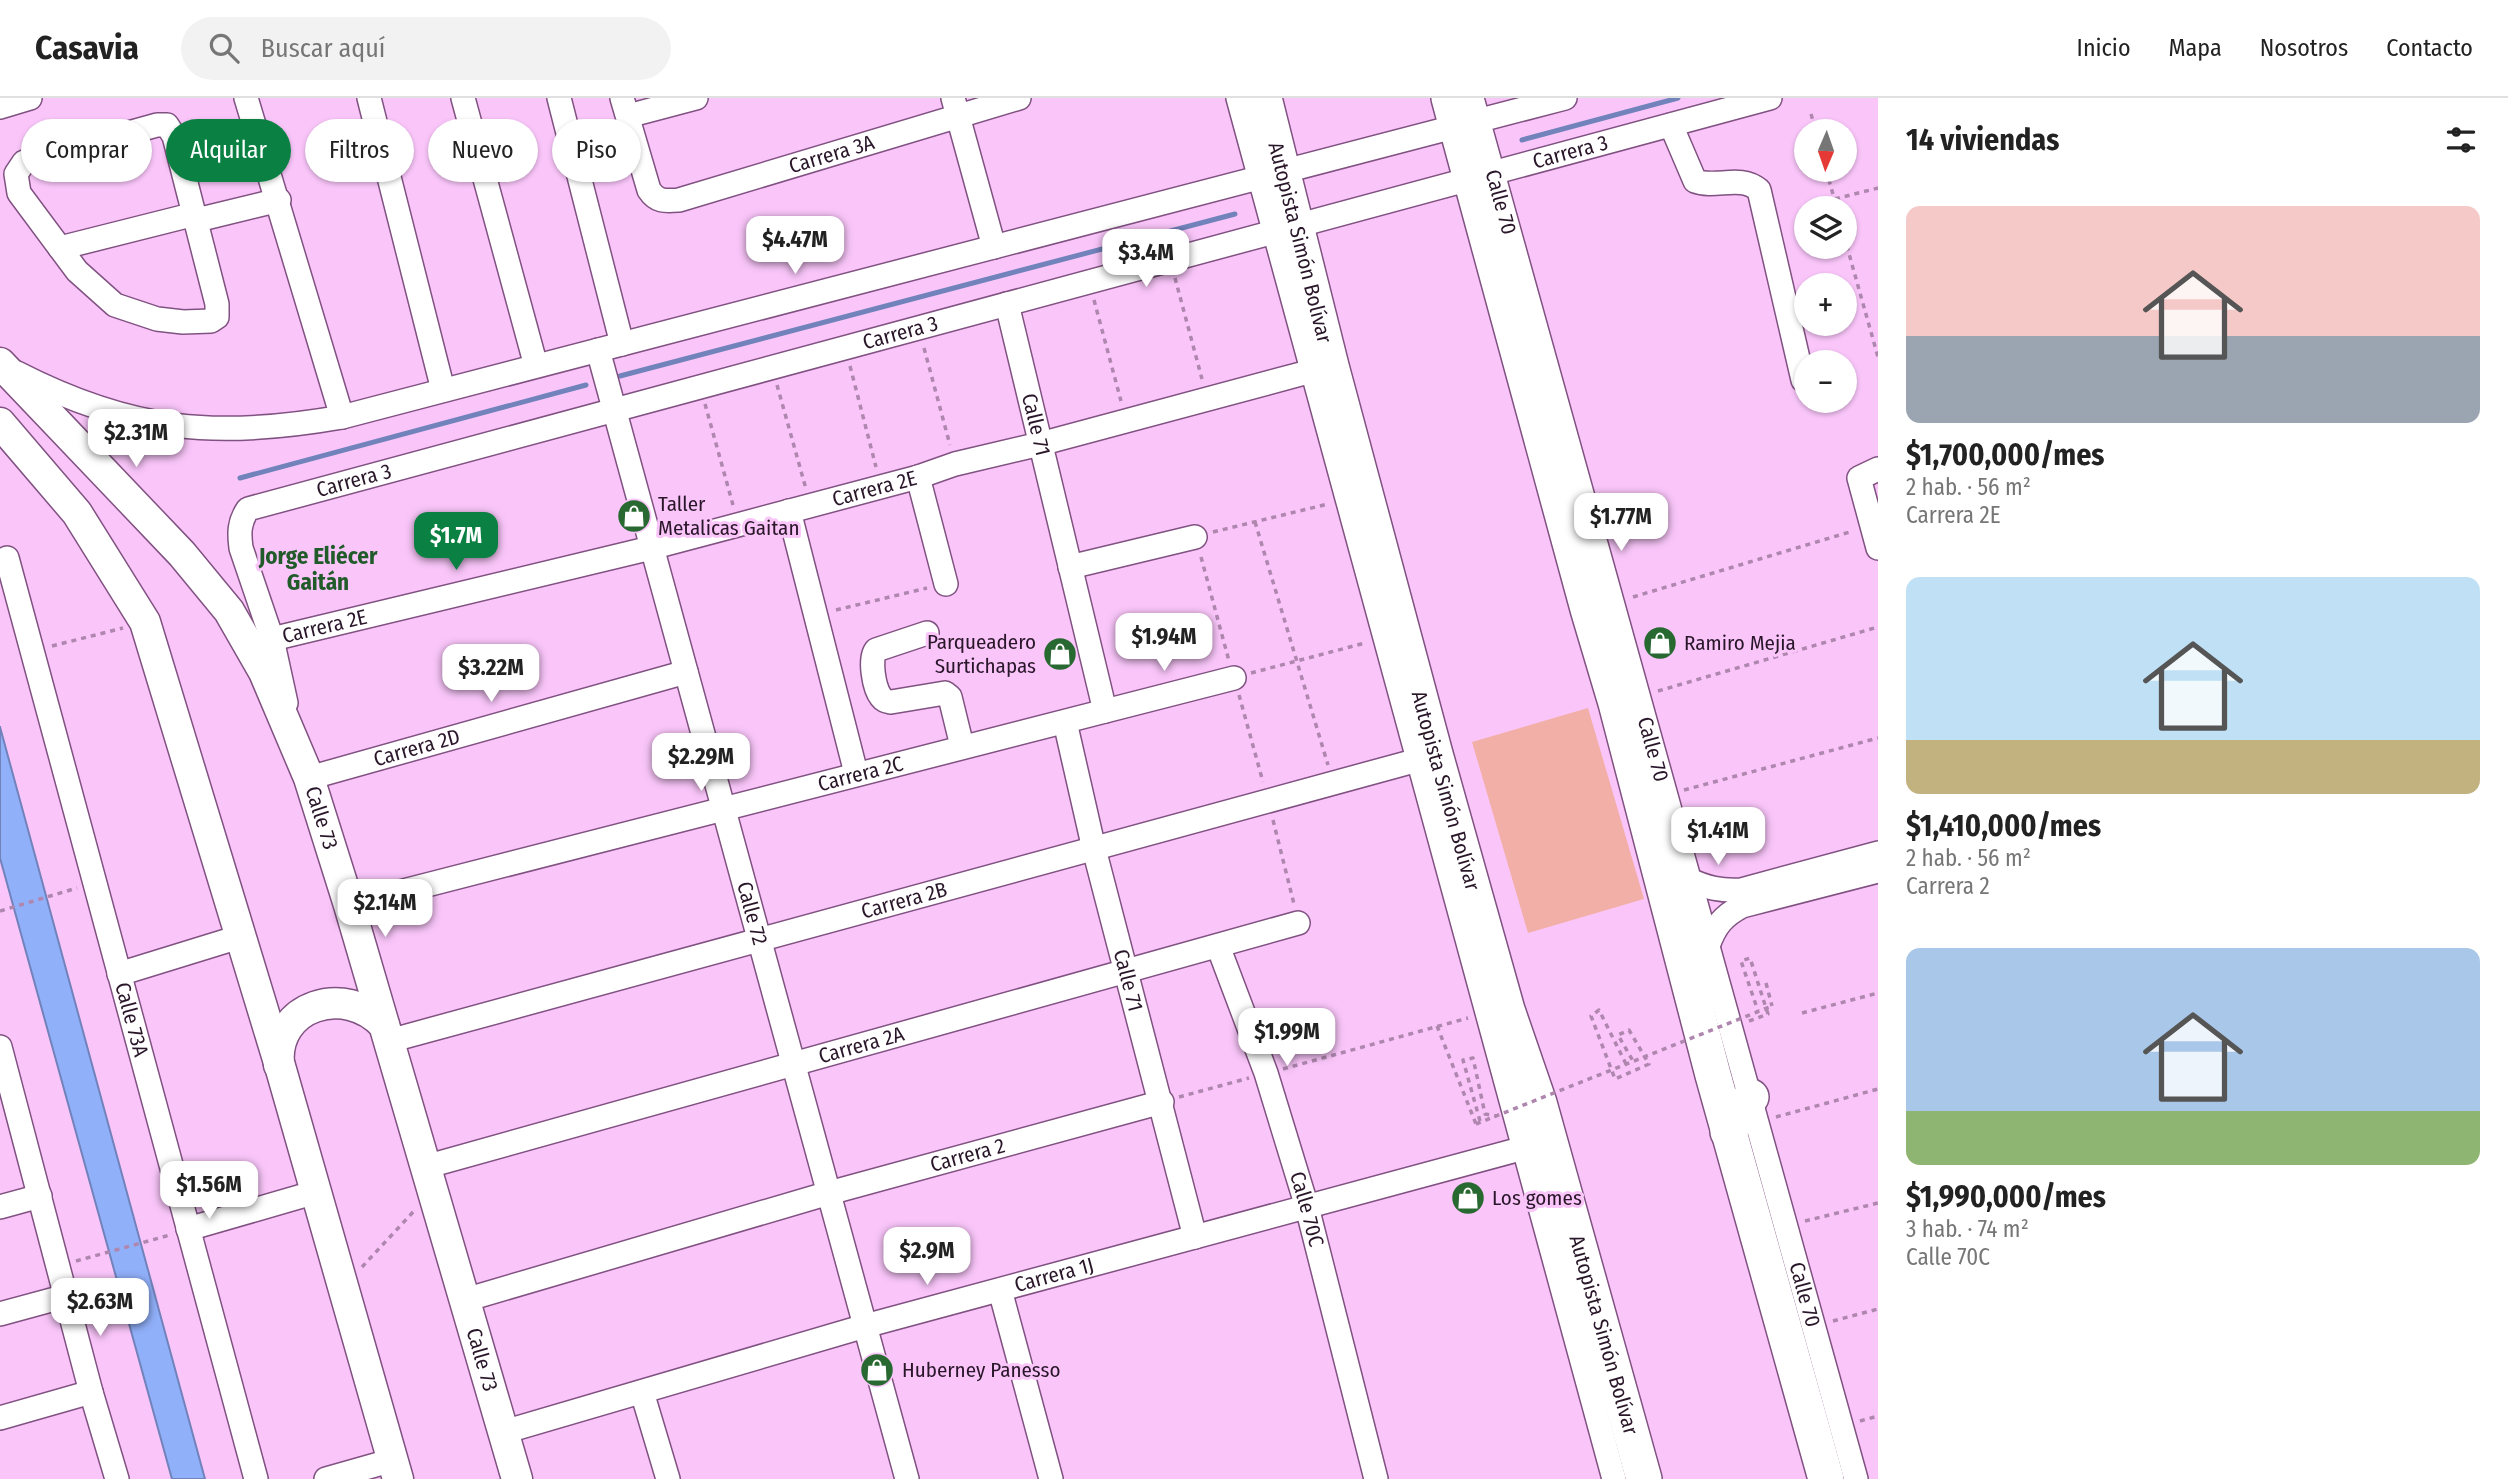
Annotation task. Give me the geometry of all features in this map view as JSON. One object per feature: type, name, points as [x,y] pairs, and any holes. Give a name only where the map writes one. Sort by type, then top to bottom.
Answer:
[{"type":"highway","name":"Autopista Simón Bolívar","points":[[1264,98],[1278,173],[1435,754],[1507,1010],[1539,1103],[1644,1479]]},
{"type":"highway","points":[[1460,115],[1473,178],[1588,609],[1627,700],[1652,743],[1654,799]]},
{"type":"highway","points":[[1627,700],[1654,799],[1713,1075],[1746,1109],[1826,1479]]},
{"type":"highway","points":[[1480,1014],[1539,1103]]},
{"type":"highway","points":[[1713,1075],[1746,1109]]},
{"type":"main road","name":"Calle 73","points":[[1,364],[182,554],[229,611],[264,672],[309,778],[349,905],[517,1479]]},
{"type":"main road","points":[[0,423],[78,513],[145,622],[279,1066],[395,1469]]},
{"type":"main road","points":[[279,1066],[280,1048],[287,1030],[300,1016],[316,1006],[334,1002],[353,1004],[370,1012],[386,1033]]},
{"type":"street","points":[[0,107],[30,98]]},
{"type":"street","points":[[246,98],[279,200],[342,417]]},
{"type":"street","points":[[369,98],[443,390]]},
{"type":"street","points":[[463,98],[536,366]]},
{"type":"street","points":[[559,98],[622,344]]},
{"type":"street","points":[[625,107],[696,98]]},
{"type":"street","name":"Carrera 3A","points":[[625,107],[649,190],[654,198],[664,201],[679,200],[956,107],[1019,98]]},
{"type":"street","points":[[1238,98],[1278,173]]},
{"type":"street","points":[[1273,98],[1278,173]]},
{"type":"street","points":[[1432,98],[1460,115]]},
{"type":"street","points":[[1,364],[57,394],[117,415],[161,424],[206,429],[252,429],[342,417],[1278,173],[1460,115],[1565,98]]},
{"type":"street","name":"Carrera 3","points":[[286,723],[285,693],[272,639],[241,548],[241,518],[248,509],[1770,98]]},
{"type":"street","points":[[956,107],[994,247]]},
{"type":"street","points":[[157,125],[167,125],[174,136],[196,217],[217,304],[217,317],[211,321],[183,322],[157,319],[115,305],[77,271],[60,248],[19,193],[16,174],[24,162],[157,125]]},
{"type":"street","points":[[1671,125],[1695,181],[1740,181],[1759,190],[1795,350]]},
{"type":"street","points":[[1473,178],[1576,613],[1608,719],[1770,1334],[1812,1479]]},
{"type":"street","name":"Calle 70","points":[[1473,178],[1612,603],[1627,700]]},
{"type":"street","points":[[60,248],[279,200]]},
{"type":"street","points":[[1293,227],[1312,371],[1418,760],[1480,1014],[1524,1148],[1614,1479]]},
{"type":"street","points":[[1293,227],[1449,749],[1521,1006],[1553,1101],[1660,1479]]},
{"type":"street","name":"Calle 71","points":[[1007,304],[1104,711]]},
{"type":"street","name":"Calle 72","points":[[597,350],[907,1479]]},
{"type":"street","name":"Carrera 2E","points":[[272,639],[651,548],[918,477],[955,464],[1312,371]]},
{"type":"street","points":[[1868,474],[1872,525],[1878,548]]},
{"type":"street","points":[[918,477],[946,584]]},
{"type":"street","points":[[799,508],[816,615],[856,773]]},
{"type":"street","points":[[1070,567],[1195,537]]},
{"type":"street","name":"Calle 73A","points":[[7,558],[256,1479]]},
{"type":"street","points":[[927,633],[876,650],[871,662],[880,696],[891,702],[945,693],[950,696],[962,746]]},
{"type":"street","name":"Carrera 2D","points":[[309,778],[686,672]]},
{"type":"street","name":"Carrera 2C","points":[[349,905],[1234,678]]},
{"type":"street","name":"Calle 71","points":[[1065,722],[1094,849],[1195,1237]]},
{"type":"street","name":"Carrera 2B","points":[[386,1033],[759,940],[1418,760]]},
{"type":"street","name":"Calle 70","points":[[1654,799],[1688,879],[1708,946],[1746,1109],[1786,1226],[1856,1479]]},
{"type":"street","points":[[1688,879],[1704,887],[1723,891],[1741,890],[1878,853]]},
{"type":"street","points":[[1708,946],[1715,928],[1727,915],[1742,906],[1878,871]]},
{"type":"street","name":"Carrera 2A","points":[[425,1167],[1298,923]]},
{"type":"street","points":[[119,974],[239,937]]},
{"type":"street","name":"Calle 70C","points":[[1218,946],[1266,1073],[1307,1207],[1376,1479]]},
{"type":"street","points":[[0,1047],[7,1101],[40,1196],[117,1479]]},
{"type":"street","name":"Carrera 2","points":[[465,1300],[829,1194],[1162,1102]]},
{"type":"street","name":"Carrera 1J","points":[[504,1432],[865,1326],[1524,1148]]},
{"type":"street","points":[[188,1229],[316,1192]]},
{"type":"street","points":[[0,1207],[40,1196]]},
{"type":"street","points":[[1000,1290],[1051,1479]]},
{"type":"street","points":[[0,1314],[66,1296]]},
{"type":"street","points":[[0,1418],[92,1392]]},
{"type":"street","points":[[642,1392],[668,1479]]},
{"type":"street","points":[[326,1479],[395,1469]]},
{"type":"path","points":[[1811,114],[1812,119]]},
{"type":"path","points":[[1847,196],[1878,188]]},
{"type":"path","points":[[1850,259],[1878,357]]},
{"type":"path","points":[[1170,260],[1208,398]]},
{"type":"path","points":[[1089,282],[1127,420]]},
{"type":"path","points":[[919,328],[955,464]]},
{"type":"path","points":[[845,348],[881,486]]},
{"type":"path","points":[[772,367],[799,508]]},
{"type":"path","points":[[700,387],[738,524]]},
{"type":"path","points":[[1298,923],[1268,801],[1195,537],[1331,503]]},
{"type":"path","points":[[1255,522],[1333,784]]},
{"type":"path","points":[[1612,603],[1872,525]]},
{"type":"path","points":[[816,615],[946,584]]},
{"type":"path","points":[[32,651],[145,622]]},
{"type":"path","points":[[1627,700],[1878,626]]},
{"type":"path","points":[[1234,678],[1371,642]]},
{"type":"path","points":[[1654,799],[1878,738]]},
{"type":"path","points":[[0,912],[96,882]]},
{"type":"path","points":[[1758,1012],[1741,961],[1750,958],[1768,1014]]},
{"type":"path","points":[[1437,1026],[1476,1124],[1772,1006],[1766,983]]},
{"type":"path","points":[[1802,1013],[1878,993]]},
{"type":"path","points":[[1626,1064],[1599,1010],[1591,1016],[1615,1079],[1649,1064],[1629,1030],[1618,1035],[1633,1061]]},
{"type":"path","points":[[1162,1102],[1480,1014]]},
{"type":"path","points":[[1480,1121],[1463,1060],[1473,1058],[1485,1114]]},
{"type":"path","points":[[1746,1109],[1878,1089]]},
{"type":"path","points":[[1786,1226],[1878,1203]]},
{"type":"path","points":[[361,1268],[421,1204]]},
{"type":"path","points":[[84,1259],[154,1239]]},
{"type":"path","points":[[1814,1325],[1878,1309]]},
{"type":"shaded area","points":[[1588,708],[1644,899],[1528,933],[1472,742]]},
{"type":"water","points":[[0,727],[205,1479],[172,1479],[0,858]]},
{"type":"waterway","points":[[1522,140],[1678,98]]},
{"type":"waterway","points":[[620,376],[1235,214]]},
{"type":"waterway","points":[[240,478],[586,385]]},
{"type":"place","name":"Taller Metalicas Gaitan","points":[[634,516]]},
{"type":"place","name":"Ramiro Mejia","points":[[1660,643]]},
{"type":"place","name":"Parqueadero Surtichapas","points":[[1060,654]]},
{"type":"place","name":"Los gomes","points":[[1468,1198]]},
{"type":"place","name":"Huberney Panesso","points":[[877,1370]]},
{"type":"district","name":"Jorge Eliécer Gaitán","points":[[318,569]]}]
